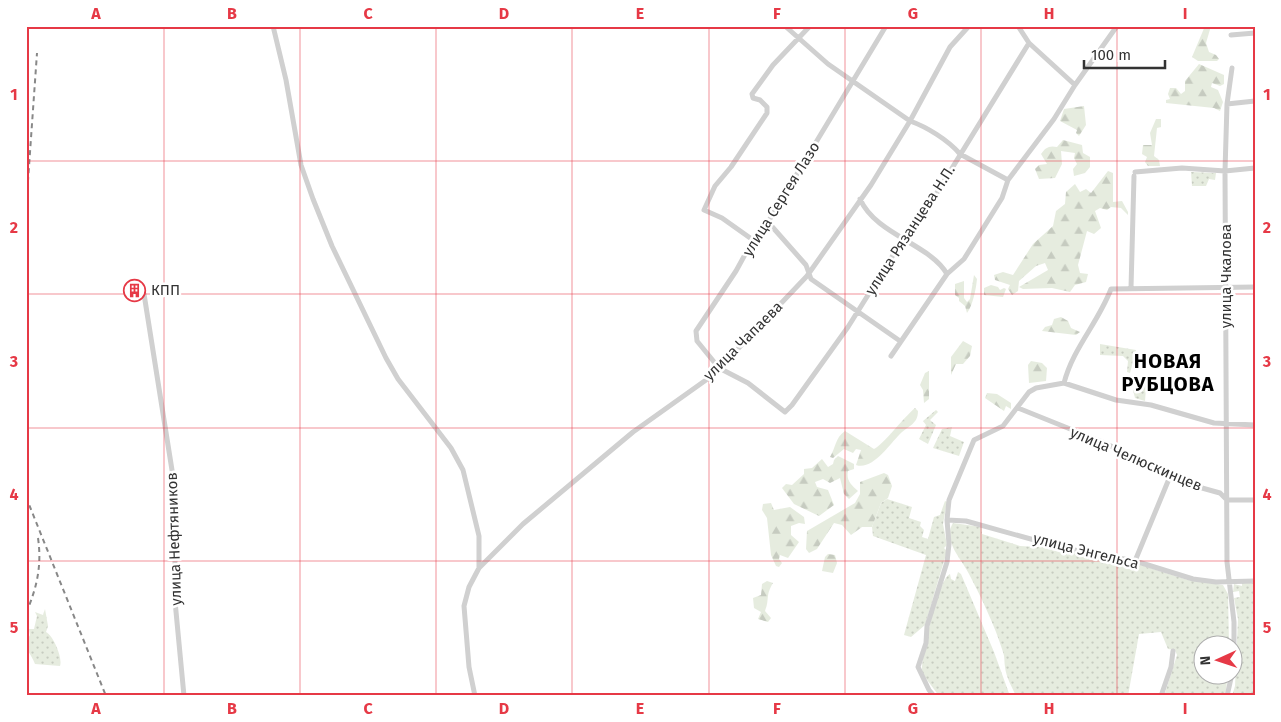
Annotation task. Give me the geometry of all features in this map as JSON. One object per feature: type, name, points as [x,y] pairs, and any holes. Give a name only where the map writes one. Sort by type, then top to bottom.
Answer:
[{"type":"street","points":[[273,26],[286,80],[301,165],[313,199],[332,246],[386,358],[398,379],[447,441],[463,470],[479,536],[479,568]]},
{"type":"street","points":[[785,26],[828,64],[853,82],[910,121],[955,147],[960,154],[1008,180]]},
{"type":"street","points":[[753,240],[722,218],[704,210],[715,186],[731,167],[767,113],[767,107],[760,100],[754,98],[752,94],[773,65],[810,26]]},
{"type":"street","name":"улица Сергея Лазо","points":[[719,368],[697,341],[696,331],[736,271],[753,240],[768,222],[886,26]]},
{"type":"street","name":"улица Чапаева","points":[[475,696],[469,667],[464,606],[469,586],[479,568],[523,524],[582,473],[632,432],[713,375],[809,273],[860,200],[910,121],[950,47],[969,26]]},
{"type":"street","points":[[890,356],[947,274],[964,259],[1006,189],[1008,180],[1054,119],[1075,85],[1117,26]]},
{"type":"street","points":[[1020,27],[1029,43],[1075,85]]},
{"type":"street","points":[[1231,35],[1255,33]]},
{"type":"street","name":"улица Рязанцева Н.П.","points":[[719,368],[748,383],[785,412],[806,386],[895,252],[906,241],[1029,43]]},
{"type":"street","name":"улица Чкалова","points":[[1232,68],[1226,104],[1225,171],[1228,582],[1234,634]]},
{"type":"street","points":[[1226,104],[1255,101]]},
{"type":"street","points":[[1131,288],[1134,174],[1182,168],[1225,171],[1255,168]]},
{"type":"street","points":[[860,200],[873,218],[936,261],[947,274]]},
{"type":"street","points":[[768,222],[806,265],[811,279],[900,341]]},
{"type":"street","points":[[1064,383],[1071,362],[1099,317],[1111,289],[1207,287],[1226,289],[1255,287]]},
{"type":"street","name":"улица Нефтяников","points":[[144,294],[175,489],[175,600],[184,696]]},
{"type":"street","points":[[934,696],[928,690],[918,667],[926,643],[927,626],[947,562],[949,500],[973,441],[996,431],[1018,408],[1024,397],[1036,388],[1064,383],[1116,400],[1151,405],[1214,423],[1255,425]]},
{"type":"street","name":"улица Челюскинцев","points":[[1018,408],[1220,493],[1228,500],[1255,500]]},
{"type":"street","points":[[1135,562],[1171,474]]},
{"type":"street","name":"улица Энгельса","points":[[947,520],[966,521],[1064,548],[1135,562],[1193,580],[1255,581]]},
{"type":"street","points":[[1161,696],[1171,667],[1173,651]]},
{"type":"green space","points":[[1205,26],[1211,26],[1206,43],[1209,52],[1216,55],[1219,59],[1217,61],[1198,61],[1192,57]]},
{"type":"green space","points":[[1199,64],[1224,75],[1224,84],[1220,86],[1212,83],[1211,87],[1218,90],[1223,102],[1220,111],[1214,108],[1166,103],[1166,100],[1170,99],[1168,94],[1170,88],[1176,88],[1181,94],[1185,91],[1185,81]]},
{"type":"green space","points":[[1084,106],[1086,125],[1079,136],[1076,133],[1077,130],[1060,121],[1064,109]]},
{"type":"green space","points":[[1156,119],[1161,119],[1161,127],[1157,128],[1154,156],[1159,160],[1160,166],[1148,166],[1145,162],[1147,157],[1142,154],[1143,145],[1152,145],[1150,133]]},
{"type":"green space","points":[[1063,140],[1082,145],[1083,153],[1090,157],[1090,167],[1085,173],[1074,176],[1073,169],[1077,164],[1074,158],[1075,153],[1061,151],[1062,164],[1055,178],[1039,179],[1035,169],[1039,165],[1047,164],[1041,154],[1052,146],[1057,147]]},
{"type":"green space","points":[[1108,171],[1113,173],[1113,202],[1122,201],[1128,215],[1121,208],[1111,207],[1107,210],[1100,208],[1095,211],[1101,228],[1094,234],[1087,231],[1078,265],[1080,273],[1088,274],[1086,282],[1075,285],[1070,292],[1052,288],[1023,289],[1019,287],[1048,270],[1045,263],[1036,266],[1019,281],[1018,291],[1012,295],[1008,289],[1010,285],[995,280],[994,275],[1003,272],[1013,275],[1033,244],[1053,226],[1056,211],[1065,204],[1066,192],[1075,184],[1080,192],[1086,189],[1091,193]]},
{"type":"green space","points":[[1191,172],[1216,173],[1215,180],[1209,179],[1206,186],[1192,186]]},
{"type":"green space","points":[[974,275],[977,279],[976,287],[973,301],[967,313],[965,306],[955,295],[955,284],[964,281],[964,298],[967,302],[970,299]]},
{"type":"green space","points":[[991,285],[998,287],[1000,290],[1006,289],[1003,297],[984,295],[984,288]]},
{"type":"green space","points":[[1061,317],[1068,321],[1071,328],[1080,332],[1076,335],[1042,331],[1045,327],[1052,325],[1054,319]]},
{"type":"green space","points":[[963,341],[972,346],[970,356],[963,364],[956,364],[951,375],[951,357]]},
{"type":"green space","points":[[1100,344],[1136,350],[1130,373],[1127,372],[1128,361],[1123,356],[1100,355]]},
{"type":"green space","points":[[1031,361],[1042,363],[1047,368],[1046,381],[1029,383],[1028,365]]},
{"type":"green space","points":[[929,371],[929,399],[924,403],[923,390],[920,385],[925,373]]},
{"type":"green space","points":[[1144,376],[1147,376],[1145,401],[1135,398],[1133,390],[1142,388]]},
{"type":"green space","points":[[987,393],[997,394],[1011,403],[1011,409],[1006,406],[1004,411],[985,398]]},
{"type":"green space","points":[[915,408],[918,411],[918,416],[914,422],[874,461],[862,466],[856,465],[861,450],[856,449],[853,453],[844,449],[833,458],[830,457],[837,440],[845,431],[874,449]]},
{"type":"green space","points":[[936,410],[938,412],[930,420],[936,425],[928,444],[919,439],[926,425],[923,421]]},
{"type":"green space","points":[[952,427],[950,436],[964,442],[959,456],[933,448],[942,429]]},
{"type":"green space","points":[[838,456],[854,464],[854,469],[848,471],[848,480],[858,491],[849,499],[844,494],[840,478],[830,483],[823,479],[815,482],[817,487],[828,490],[834,505],[819,516],[794,504],[782,488],[786,484],[792,485],[804,474],[804,469],[812,468],[822,459],[828,467],[833,464]]},
{"type":"green space","points":[[884,473],[888,475],[892,486],[888,498],[881,503],[872,527],[862,527],[851,535],[842,525],[834,523],[817,549],[809,553],[806,549],[807,531],[855,503],[860,494],[860,482]]},
{"type":"green space","points":[[887,499],[912,507],[909,518],[921,522],[920,526],[924,530],[922,537],[928,539],[934,517],[940,515],[945,501],[947,502],[943,524],[947,545],[944,548],[947,551],[925,625],[911,637],[904,635],[926,555],[873,536],[872,527],[881,503]]},
{"type":"green space","points":[[771,503],[774,510],[790,507],[804,517],[805,524],[799,523],[791,526],[791,535],[799,542],[788,558],[780,555],[779,559],[782,563],[779,567],[776,566],[771,555],[767,518],[762,510],[763,504]]},
{"type":"green space","points":[[953,523],[982,527],[982,534],[1020,546],[1038,547],[1039,544],[1134,563],[1188,580],[1223,585],[1228,594],[1229,634],[1194,634],[1194,684],[1227,684],[1225,696],[1164,696],[1177,655],[1175,650],[1168,649],[1161,632],[1139,634],[1128,696],[1016,696],[1009,682],[1000,642],[974,583],[954,550],[951,543],[950,530]]},
{"type":"green space","points":[[828,554],[835,555],[837,563],[833,573],[822,571],[825,557]]},
{"type":"green space","points":[[958,572],[961,574],[994,652],[1010,696],[939,696],[922,673],[927,636],[940,589],[950,574],[951,579],[955,581]]},
{"type":"green space","points":[[767,581],[773,583],[769,591],[765,611],[771,618],[768,622],[758,619],[761,612],[754,608],[753,598],[761,595],[762,584]]},
{"type":"green space","points":[[1255,582],[1255,696],[1232,696],[1235,684],[1244,684],[1244,634],[1237,634],[1238,619],[1234,598],[1240,597],[1239,591],[1233,592],[1234,584],[1242,586],[1242,583]]},
{"type":"green space","points":[[45,609],[48,626],[46,632],[52,637],[57,647],[61,662],[60,666],[35,664],[27,647],[30,635],[29,629],[34,629],[37,616],[35,612],[43,615]]},
{"type":"railway","points":[[26,209],[37,53]]},
{"type":"railway","points":[[26,497],[106,696]]},
{"type":"railway","points":[[26,516],[28,551],[26,582]]},
{"type":"railway","points":[[26,613],[38,576],[38,538]]},
{"type":"place","name":"КПП","points":[[135,290]]},
{"type":"district","name":"НОВАЯ РУБЦОВА","points":[[1168,372]]}]
